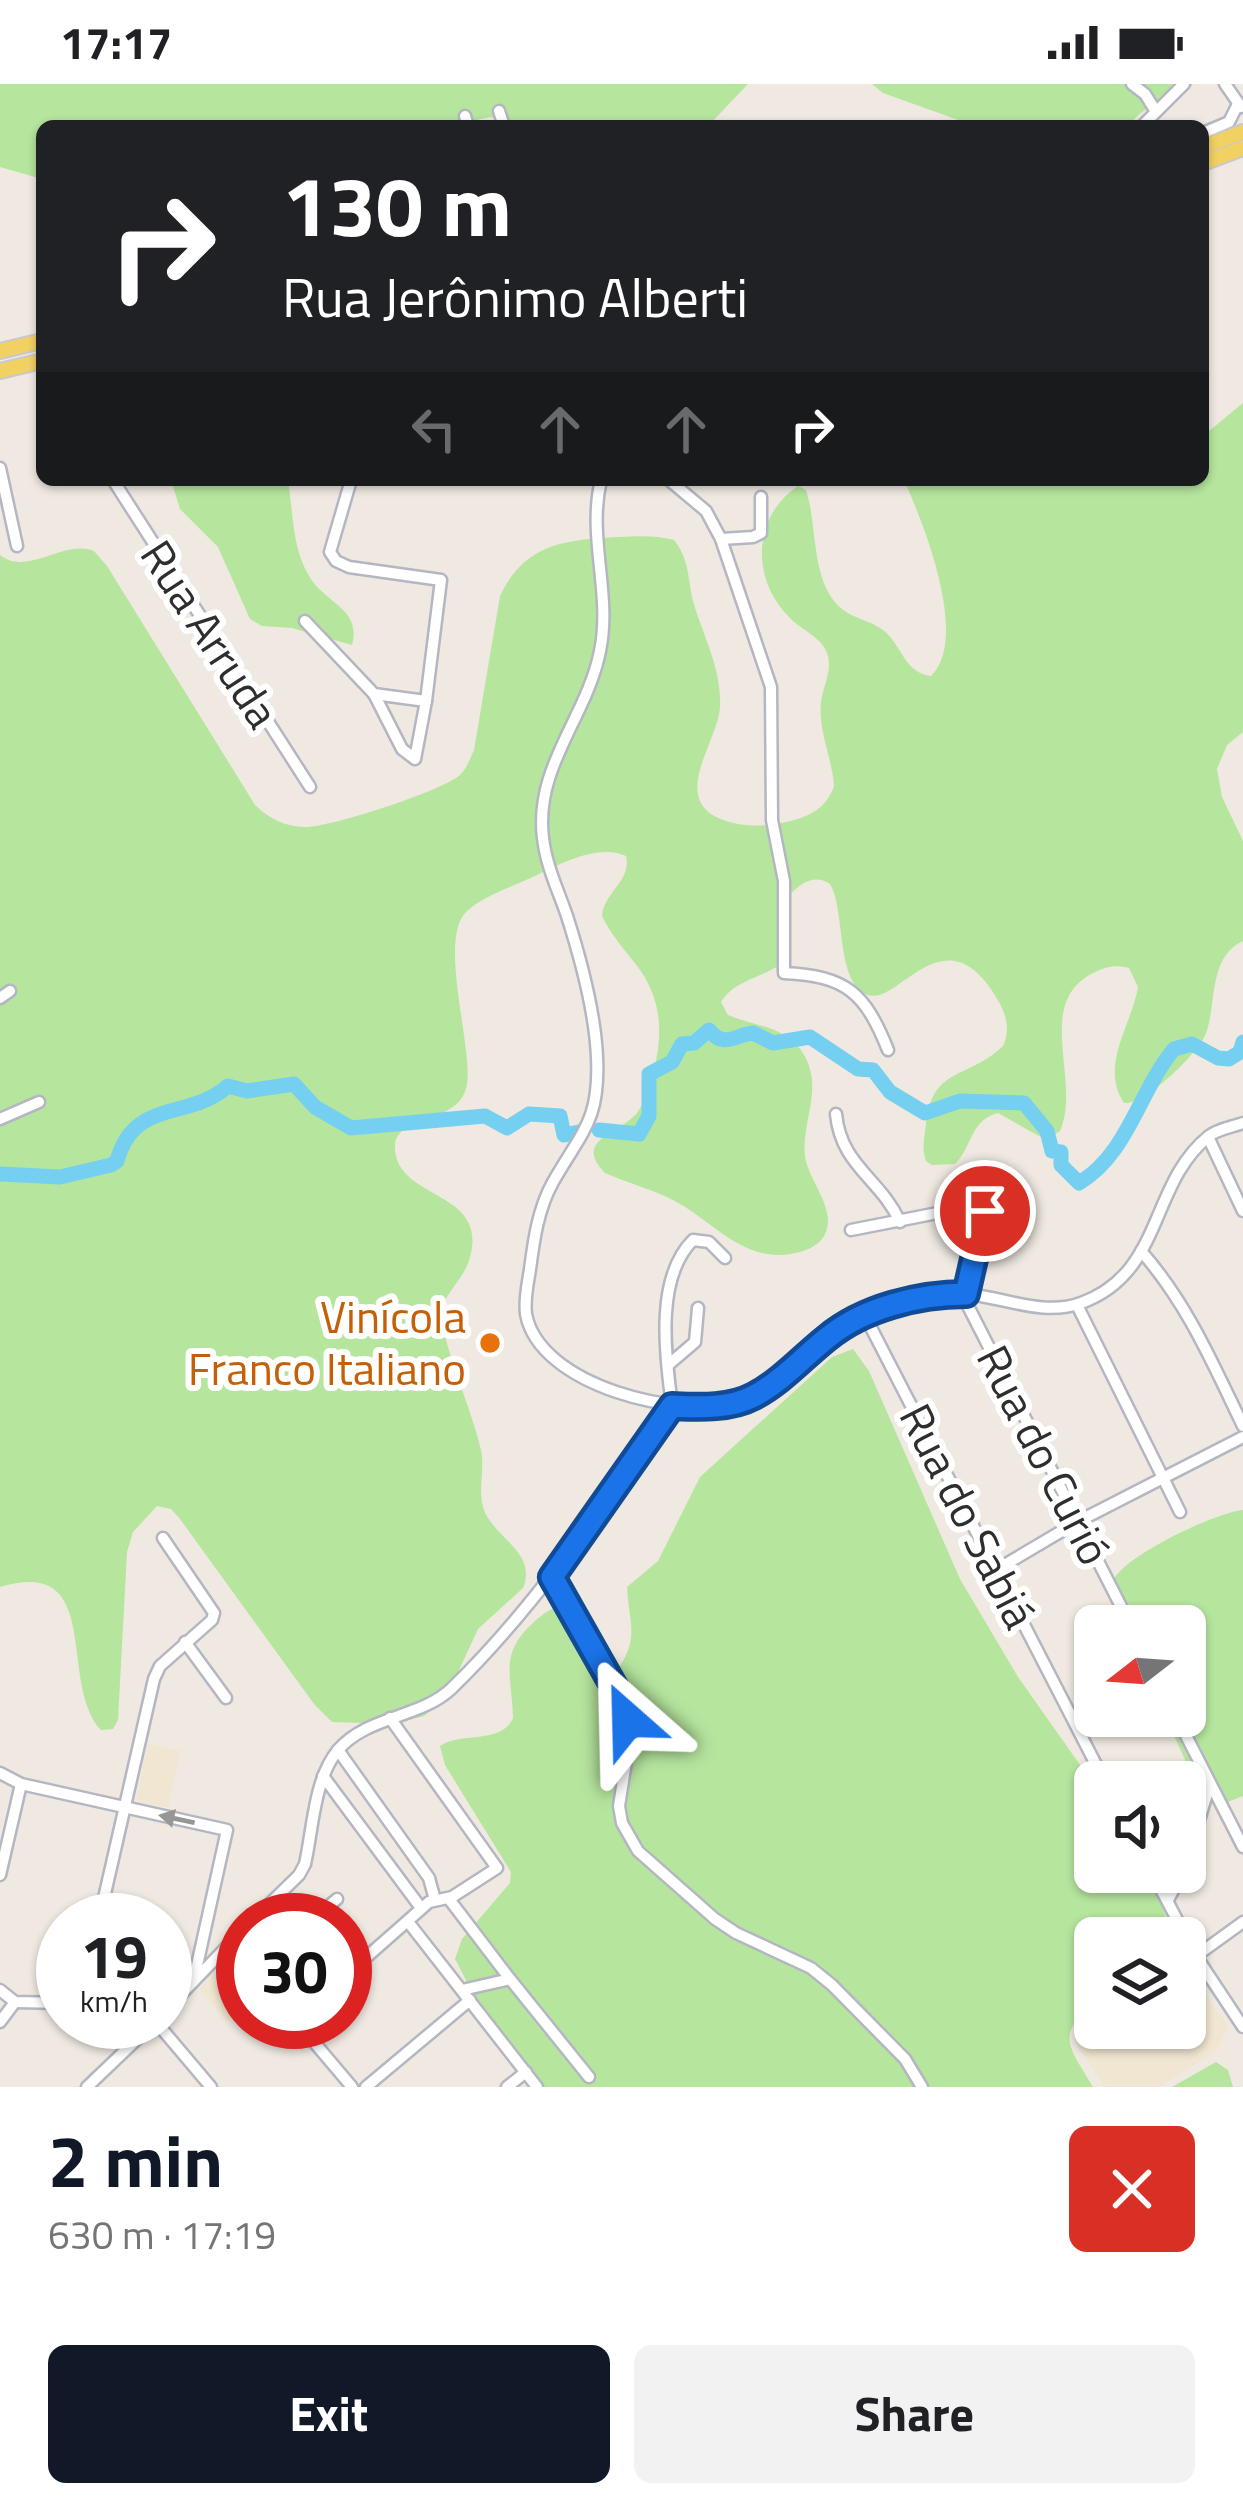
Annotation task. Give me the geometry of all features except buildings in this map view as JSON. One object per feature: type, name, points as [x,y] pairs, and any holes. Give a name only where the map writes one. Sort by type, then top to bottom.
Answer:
[{"type":"main road","points":[[1209,145],[1243,132]]},
{"type":"main road","points":[[1209,161],[1243,148]]},
{"type":"main road","points":[[0,351],[36,342]]},
{"type":"main road","points":[[0,371],[36,362]]},
{"type":"street","points":[[1132,84],[1155,110],[1153,120]]},
{"type":"street","points":[[1147,120],[1184,84]]},
{"type":"street","points":[[1209,131],[1229,122],[1240,106],[1226,84]]},
{"type":"street","points":[[500,111],[502,120]]},
{"type":"street","points":[[0,468],[16,545]]},
{"type":"street","name":"Rua Arruda","points":[[117,486],[310,787]]},
{"type":"street","points":[[304,621],[374,694],[402,749],[415,758],[441,580],[336,561],[330,552],[349,486]]},
{"type":"street","points":[[600,486],[595,521],[604,610],[601,647],[592,682],[562,738],[546,781],[541,817],[547,862],[568,919],[594,1028],[595,1103],[583,1139],[552,1183],[533,1243],[526,1314],[542,1347],[581,1378],[672,1406],[724,1405],[754,1396],[831,1334],[864,1314],[941,1294],[1058,1309],[1076,1305],[1104,1293],[1130,1272],[1178,1177],[1208,1137],[1243,1123]]},
{"type":"street","points":[[676,486],[706,511],[721,539],[771,687],[772,820],[784,881],[784,973],[847,984],[864,1002],[888,1050]]},
{"type":"street","points":[[721,539],[758,536],[761,497]]},
{"type":"street","points":[[374,694],[426,701]]},
{"type":"street","points":[[0,1119],[39,1102]]},
{"type":"street","points":[[836,1114],[844,1150],[881,1190],[900,1222],[851,1230]]},
{"type":"street","points":[[1208,1137],[1243,1210]]},
{"type":"street","name":"Rua do Curió","points":[[900,1222],[963,1208],[985,1211],[966,1294],[968,1306],[1119,1605]]},
{"type":"street","points":[[281,1893],[305,1864],[323,1776],[338,1750],[390,1718],[434,1702],[449,1691],[552,1577],[672,1406],[668,1311],[679,1260],[686,1247],[700,1238],[725,1258]]},
{"type":"street","points":[[1141,1251],[1169,1283],[1196,1326],[1243,1426]]},
{"type":"street","points":[[1076,1305],[1180,1512]]},
{"type":"street","points":[[668,1365],[695,1342],[698,1308]]},
{"type":"street","name":"Rua do Sabiá","points":[[864,1314],[1094,1761]]},
{"type":"street","points":[[996,1570],[1077,1522],[1243,1437]]},
{"type":"street","points":[[106,1893],[154,1679],[160,1666],[207,1625],[214,1613],[164,1538]]},
{"type":"street","points":[[552,1577],[621,1699],[628,1720],[630,1737],[619,1805],[622,1823],[638,1851],[726,1926],[811,1968],[832,1984],[905,2059],[922,2087]]},
{"type":"street","points":[[185,1642],[226,1698]]},
{"type":"street","points":[[372,1954],[421,1908],[449,1899],[496,1868],[390,1718]]},
{"type":"street","points":[[1186,1737],[1243,1847]]},
{"type":"street","points":[[338,1750],[429,1878],[435,1900]]},
{"type":"street","points":[[0,1774],[21,1784],[227,1830],[194,1978]]},
{"type":"street","points":[[323,1776],[421,1908]]},
{"type":"street","points":[[0,1875],[21,1784]]},
{"type":"street","points":[[1206,1797],[1210,1784]]},
{"type":"street","points":[[1164,1893],[1176,1917]]},
{"type":"street","points":[[1168,1900],[1172,1893]]},
{"type":"street","points":[[449,1899],[589,2078]]},
{"type":"street","points":[[1206,1949],[1243,1922]]},
{"type":"street","points":[[409,1923],[538,2087]]},
{"type":"street","points":[[194,1978],[216,1957]]},
{"type":"street","points":[[1206,1971],[1243,2027]]},
{"type":"street","points":[[366,2087],[466,1995],[510,1979]]},
{"type":"street","points":[[0,1990],[15,2002],[36,2002]]},
{"type":"street","points":[[0,2022],[15,2002]]},
{"type":"street","points":[[87,2087],[127,2049]]},
{"type":"street","points":[[179,2049],[211,2087]]},
{"type":"street","points":[[320,2049],[352,2087]]},
{"type":"street","points":[[507,2087],[526,2072]]},
{"type":"shaded area","points":[[148,1744],[180,1751],[168,1807],[136,1801]]},
{"type":"shaded area","points":[[216,1971],[216,2009],[199,1989]]},
{"type":"shaded area","points":[[1206,1996],[1228,2026],[1215,2052],[1159,2087],[1105,2087],[1080,2049],[1206,2049]]},
{"type":"green space","points":[[0,84],[748,84],[714,120],[36,120],[36,177],[0,167]]},
{"type":"green space","points":[[872,84],[1193,84],[1134,120],[958,120],[883,93]]},
{"type":"green space","points":[[1243,403],[1243,732],[1227,745],[1217,769],[1222,797],[1243,841],[1243,941],[1232,948],[1219,969],[1202,1042],[1157,1087],[1124,1103],[1117,1089],[1116,1060],[1138,987],[1129,968],[1097,971],[1075,987],[1066,1004],[1062,1023],[1065,1111],[1060,1131],[1046,1140],[998,1113],[982,1121],[955,1164],[932,1165],[926,1161],[924,1147],[930,1105],[944,1083],[1003,1046],[1007,1029],[1002,1008],[979,975],[961,962],[942,961],[925,967],[880,995],[868,995],[850,976],[830,884],[807,882],[788,897],[788,958],[735,987],[721,1002],[728,1015],[777,1031],[794,1042],[812,1077],[805,1157],[828,1225],[811,1248],[783,1255],[762,1253],[735,1242],[673,1200],[605,1173],[596,1162],[596,1145],[641,1107],[659,1042],[658,1013],[648,984],[602,916],[625,873],[626,856],[605,852],[582,856],[482,900],[466,912],[455,945],[467,1084],[454,1106],[406,1128],[395,1145],[398,1163],[409,1176],[454,1206],[466,1218],[472,1235],[468,1265],[440,1313],[481,1450],[483,1507],[524,1564],[523,1588],[478,1629],[448,1694],[424,1716],[393,1724],[332,1722],[314,1704],[180,1519],[171,1509],[157,1506],[133,1532],[127,1552],[118,1720],[113,1729],[101,1730],[88,1709],[66,1606],[54,1589],[33,1582],[0,1587],[0,555],[22,562],[70,550],[94,551],[255,805],[278,821],[306,827],[386,807],[432,790],[462,772],[474,750],[500,596],[510,578],[534,555],[581,540],[639,536],[674,540],[685,561],[720,693],[717,721],[700,769],[699,799],[707,811],[723,820],[770,825],[816,811],[834,786],[821,713],[828,656],[822,644],[777,602],[763,567],[765,531],[783,499],[798,486],[806,490],[820,569],[832,598],[848,613],[886,632],[912,667],[931,676],[942,658],[945,608],[931,550],[907,486],[1209,486],[1209,431]]},
{"type":"green space","points":[[173,486],[289,486],[303,565],[352,622],[352,645],[292,628],[262,626],[250,619],[218,547],[180,509]]},
{"type":"green space","points":[[853,1349],[869,1371],[960,1579],[1018,1677],[1077,1761],[1074,1893],[1158,1893],[1166,1917],[1074,1917],[1070,2043],[1093,2087],[541,2087],[481,2009],[455,1959],[462,1939],[510,1883],[511,1872],[445,1765],[440,1746],[490,1735],[507,1726],[513,1718],[510,1665],[516,1644],[554,1608],[568,1605],[606,1671],[614,1675],[631,1641],[627,1587],[658,1561],[700,1477],[832,1357]]},
{"type":"green space","points":[[1243,1510],[1243,1796],[1218,1806],[1206,1799],[1206,1761],[1186,1761],[1175,1737],[1206,1737],[1206,1605],[1114,1605],[1112,1586],[1120,1571],[1152,1548]]},
{"type":"green space","points":[[1216,2062],[1228,2070],[1233,2087],[1172,2087]]},
{"type":"waterway","points":[[599,1130],[639,1134],[649,1116],[649,1074],[672,1062],[682,1044],[694,1043],[709,1030],[725,1040],[753,1033],[773,1043],[810,1037],[858,1069],[873,1070],[890,1092],[925,1113],[960,1101],[1024,1103],[1047,1131],[1052,1151],[1061,1152],[1061,1165],[1079,1183],[1110,1156],[1174,1049],[1192,1044],[1229,1059],[1240,1052],[1243,1042]]},
{"type":"waterway","points":[[0,1174],[60,1177],[111,1165],[125,1141],[149,1119],[196,1104],[228,1086],[247,1091],[294,1084],[315,1107],[351,1128],[485,1116],[507,1128],[529,1114],[560,1116],[564,1135],[579,1132]]},
{"type":"place","name":"Vinícola Franco Italiano","points":[[490,1343]]},
{"type":"route","points":[[628,1720],[621,1699],[552,1577],[672,1406],[739,1402],[768,1387],[831,1334],[864,1314],[941,1294],[966,1294],[985,1211]]}]
